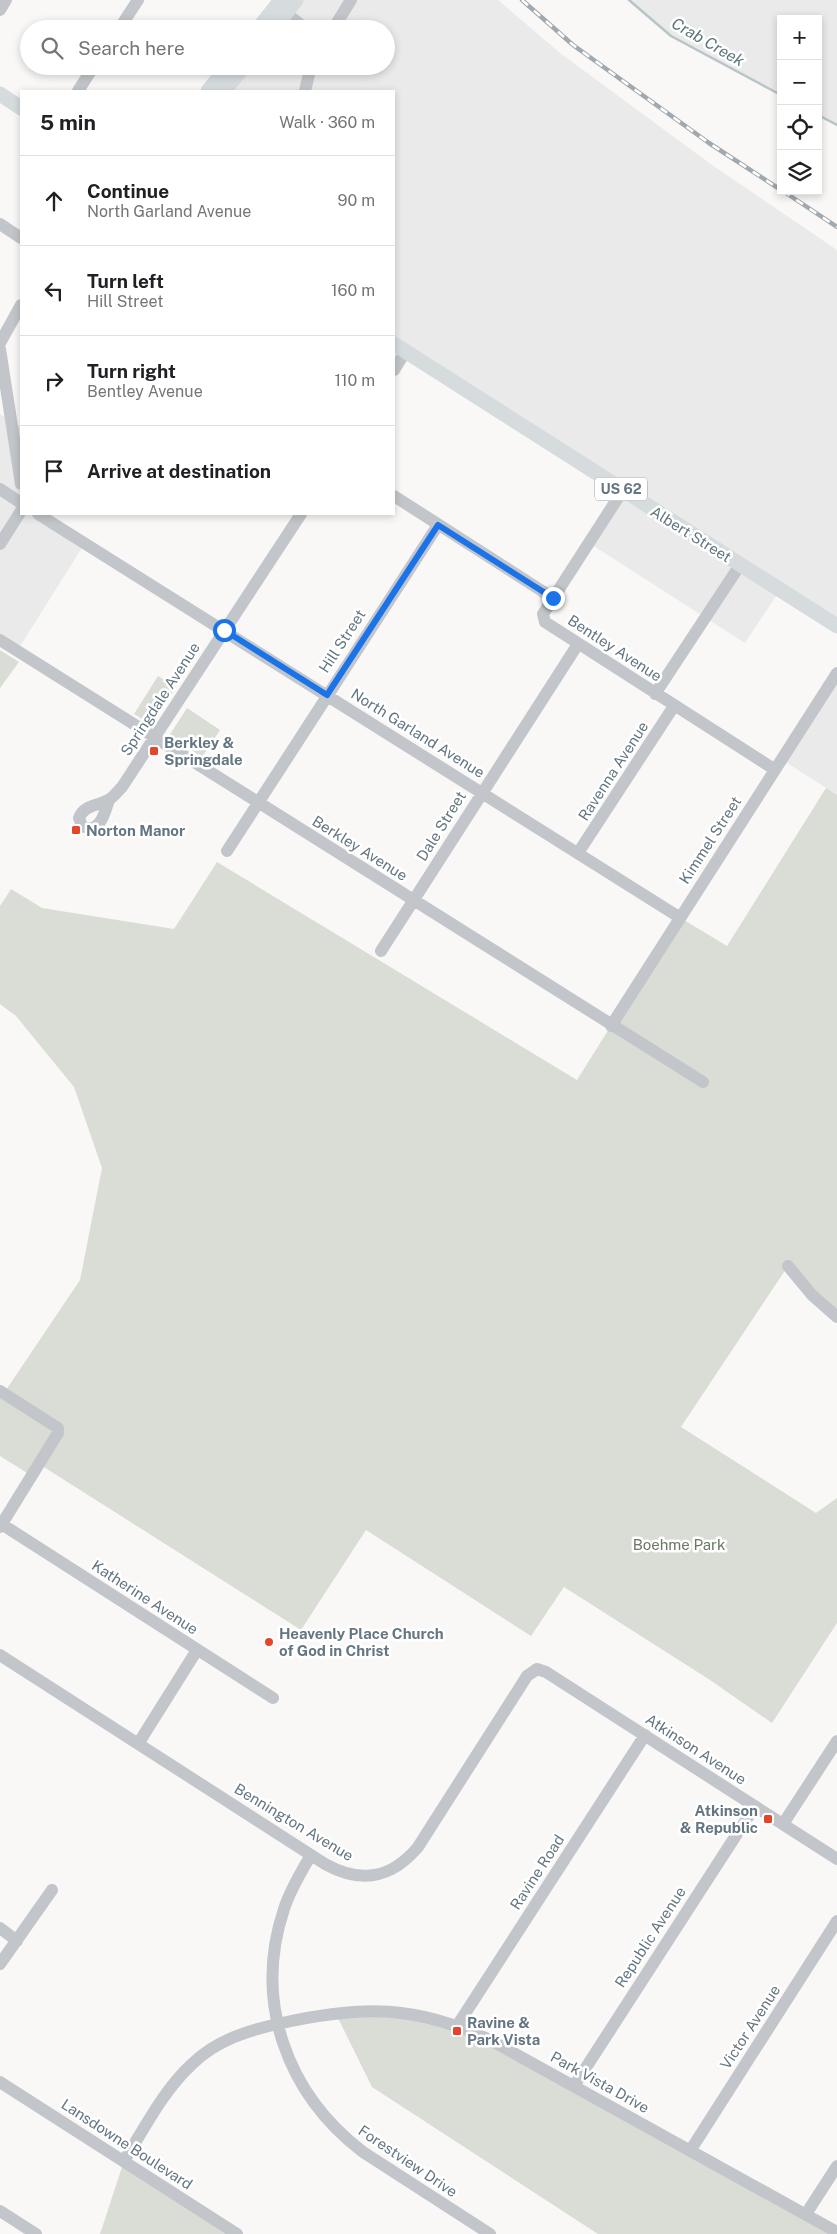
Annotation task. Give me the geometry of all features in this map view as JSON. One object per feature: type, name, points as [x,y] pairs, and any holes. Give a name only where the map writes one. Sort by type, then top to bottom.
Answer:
[{"type":"main road","points":[[266,20],[278,5],[296,0]]},
{"type":"main road","points":[[276,20],[278,5]]},
{"type":"main road","points":[[209,90],[221,75]]},
{"type":"main road","points":[[225,90],[237,75]]},
{"type":"main road","points":[[0,94],[20,107]]},
{"type":"main road","name":"Albert Street","points":[[400,348],[837,626]]},
{"type":"street","points":[[0,10],[6,0]]},
{"type":"street","points":[[125,20],[138,0]]},
{"type":"street","points":[[339,20],[351,0]]},
{"type":"street","points":[[278,5],[296,20]]},
{"type":"street","points":[[79,90],[88,75]]},
{"type":"street","points":[[305,90],[309,75]]},
{"type":"street","points":[[0,224],[20,237]]},
{"type":"street","points":[[0,343],[20,307]]},
{"type":"street","points":[[395,366],[400,348]]},
{"type":"street","points":[[0,349],[20,478]]},
{"type":"street","points":[[0,489],[20,502]]},
{"type":"street","points":[[395,497],[553,598],[623,490]]},
{"type":"street","points":[[0,544],[20,513]]},
{"type":"street","name":"North Garland Avenue","points":[[40,515],[679,917]]},
{"type":"street","name":"Springdale Avenue","points":[[109,800],[122,787],[300,515]]},
{"type":"street","name":"Hill Street","points":[[227,851],[438,525]]},
{"type":"street","points":[[655,694],[740,564]]},
{"type":"street","name":"Bentley Avenue","points":[[553,598],[543,614],[545,622],[774,769]]},
{"type":"street","name":"Berkley Avenue","points":[[0,640],[611,1026],[703,1082]]},
{"type":"street","name":"Dale Street","points":[[381,951],[578,644]]},
{"type":"street","name":"Kimmel Street","points":[[611,1026],[679,917],[837,673]]},
{"type":"street","name":"Ravenna Avenue","points":[[578,853],[674,706]]},
{"type":"street","points":[[788,1266],[812,1295],[837,1316]]},
{"type":"street","points":[[0,1391],[58,1428],[58,1433],[1,1525]]},
{"type":"street","name":"Katherine Avenue","points":[[1,1525],[273,1698]]},
{"type":"street","points":[[138,1744],[197,1650]]},
{"type":"street","name":"Bennington Avenue","points":[[0,1655],[339,1872],[355,1876],[382,1873],[400,1864],[418,1847],[527,1676],[536,1670]]},
{"type":"street","name":"Atkinson Avenue","points":[[536,1670],[546,1672],[837,1859]]},
{"type":"street","name":"Ravine Road","points":[[457,2026],[645,1735]]},
{"type":"street","points":[[783,1824],[837,1741]]},
{"type":"street","name":"Republic Avenue","points":[[574,2086],[755,1806]]},
{"type":"street","name":"Forestview Drive","points":[[311,1854],[290,1894],[276,1939],[273,1990],[278,2024],[291,2066],[306,2093],[326,2120],[363,2152],[490,2234]]},
{"type":"street","points":[[0,1964],[52,1890]]},
{"type":"street","name":"Victor Avenue","points":[[690,2150],[837,1921]]},
{"type":"street","points":[[0,1928],[16,1941]]},
{"type":"street","name":"Park Vista Drive","points":[[124,2161],[174,2085],[192,2064],[211,2048],[233,2036],[335,2012],[376,2010],[417,2014],[457,2026],[492,2041],[837,2232]]},
{"type":"street","name":"Lansdowne Boulevard","points":[[0,2082],[237,2234]]},
{"type":"street","points":[[806,2214],[837,2166]]},
{"type":"street","points":[[0,2211],[36,2234]]},
{"type":"shaded area","points":[[296,0],[498,0],[560,53],[712,165],[837,250],[837,626],[780,590],[745,643],[589,543],[623,491],[395,345],[395,90],[225,90],[237,75],[395,75],[395,20],[281,20]]},
{"type":"shaded area","points":[[629,0],[837,0],[837,125],[822,117],[822,15],[777,15],[777,93],[671,36]]},
{"type":"shaded area","points":[[0,414],[20,426],[20,515],[40,515],[85,543],[17,651],[0,640]]},
{"type":"shaded area","points":[[837,673],[837,795],[781,759]]},
{"type":"green space","points":[[0,650],[19,662],[0,688]]},
{"type":"green space","points":[[158,676],[176,687],[152,725],[134,714]]},
{"type":"green space","points":[[187,708],[220,730],[202,757],[169,736]]},
{"type":"green space","name":"Boehme Park","points":[[826,788],[837,795],[837,1317],[788,1266],[681,1427],[816,1513],[837,1498],[837,1623],[772,1723],[710,1680],[564,1587],[531,1636],[366,1530],[301,1630],[39,1464],[32,1476],[0,1456],[0,1391],[4,1393],[80,1280],[102,1168],[74,1087],[16,1016],[0,1004],[0,906],[11,889],[42,908],[174,929],[217,862],[577,1080],[679,917],[727,946]]},
{"type":"green space","points":[[335,2012],[439,2019],[837,2234],[598,2234],[372,2087]]},
{"type":"green space","points":[[124,2161],[237,2234],[100,2234]]},
{"type":"waterway","name":"Crab Creek","points":[[629,0],[671,36],[777,93]]},
{"type":"waterway","name":"Crab Creek","points":[[822,117],[837,125]]},
{"type":"railway","points":[[522,0],[573,45],[709,143],[777,187]]},
{"type":"railway","points":[[789,195],[837,227]]},
{"type":"place","name":"Berkley & Springdale","points":[[154,751]]},
{"type":"place","name":"Norton Manor","points":[[76,830]]},
{"type":"place","name":"Heavenly Place Church of God in Christ","points":[[269,1642]]},
{"type":"place","name":"Atkinson & Republic","points":[[768,1819]]},
{"type":"place","name":"Ravine & Park Vista","points":[[457,2031]]},
{"type":"route","points":[[224,630],[327,695],[438,525],[553,598]]}]
